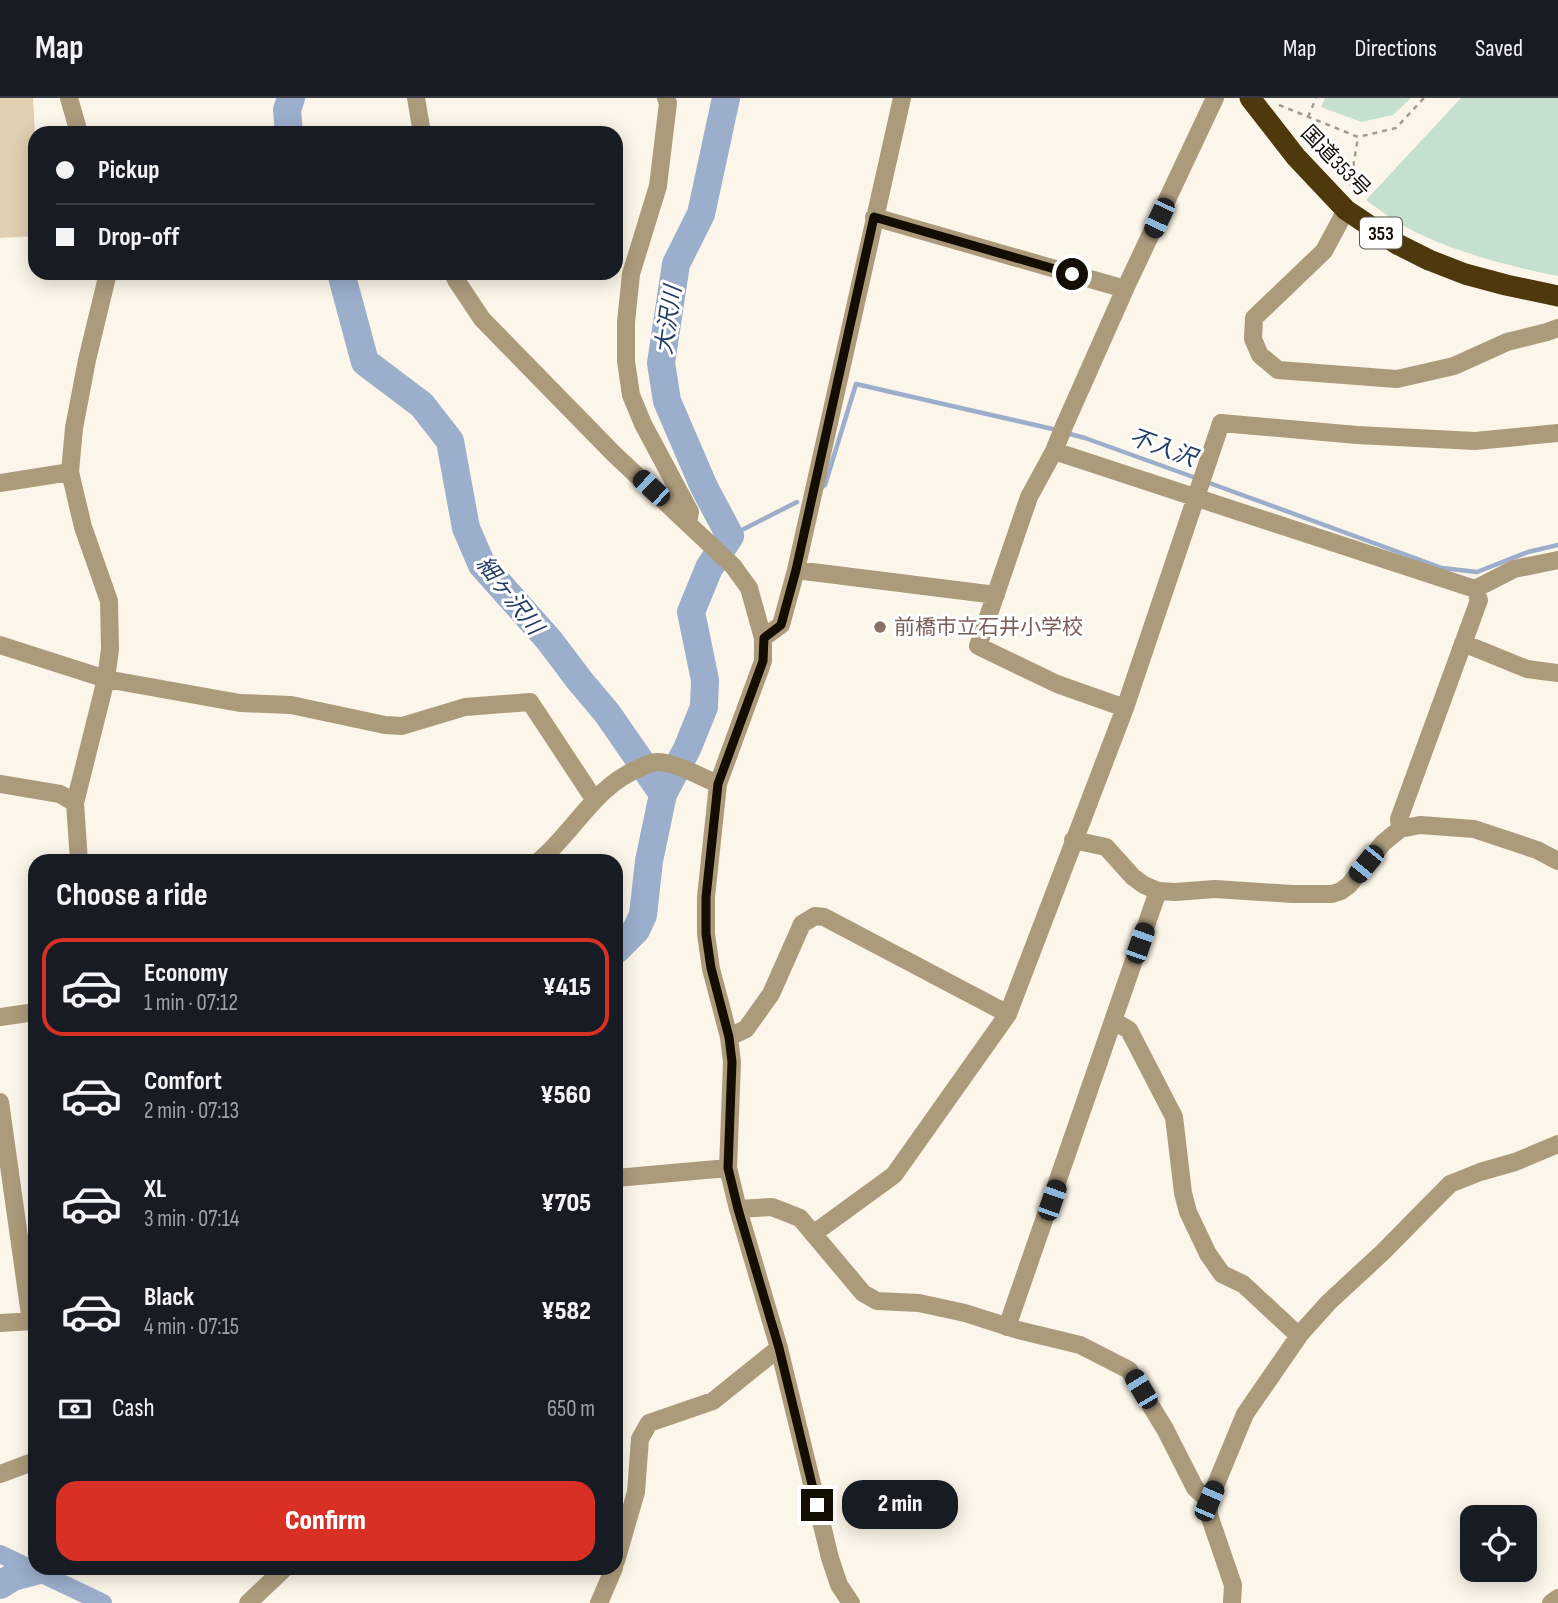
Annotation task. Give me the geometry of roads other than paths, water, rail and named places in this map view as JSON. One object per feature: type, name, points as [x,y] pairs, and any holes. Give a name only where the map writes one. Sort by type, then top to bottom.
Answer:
[{"type":"highway","name":"国道353号","points":[[1251,99],[1296,157],[1346,210],[1397,244],[1465,274],[1558,296]]},
{"type":"street","points":[[69,98],[77,126]]},
{"type":"street","points":[[416,98],[421,126]]},
{"type":"street","points":[[666,98],[668,103],[658,186],[631,274],[626,322],[626,361],[631,395],[643,424],[690,512],[688,523]]},
{"type":"street","points":[[764,638],[781,625],[796,570],[901,98]]},
{"type":"street","points":[[1125,708],[1057,684],[978,646],[1029,497],[1059,438],[1125,289],[1215,98]]},
{"type":"street","points":[[1346,210],[1324,251],[1254,318],[1254,339],[1260,355],[1278,370],[1398,379],[1454,366],[1507,342],[1558,328]]},
{"type":"street","points":[[874,217],[1125,289]]},
{"type":"street","points":[[79,854],[75,803],[106,679],[110,649],[109,601],[83,527],[70,472],[74,428],[106,280]]},
{"type":"street","points":[[456,280],[482,319],[614,454],[733,566],[749,588],[764,638],[763,661],[718,784],[706,897],[706,934],[732,1062],[728,1168],[779,1348],[830,1558],[839,1585],[851,1603]]},
{"type":"street","points":[[813,1234],[894,1175],[1008,1014],[1125,708],[1221,423],[1357,435],[1475,441],[1558,433]]},
{"type":"street","points":[[1059,438],[1195,498],[1475,589],[1514,569],[1558,561]]},
{"type":"street","points":[[0,483],[70,472]]},
{"type":"street","points":[[796,570],[996,596]]},
{"type":"street","points":[[1400,829],[1399,819],[1479,600],[1475,589]]},
{"type":"street","points":[[1463,643],[1527,669],[1558,673]]},
{"type":"street","points":[[0,645],[106,679],[240,703],[291,705],[385,725],[402,726],[465,707],[530,702],[594,799]]},
{"type":"street","points":[[547,854],[594,799],[630,771],[656,762],[673,765],[718,784]]},
{"type":"street","points":[[0,784],[60,794],[75,803]]},
{"type":"street","points":[[1073,840],[1106,847],[1133,877],[1158,891],[1175,892],[1215,889],[1332,894],[1349,885],[1383,843],[1400,829],[1420,825],[1474,829],[1537,850],[1558,861]]},
{"type":"street","points":[[1007,1327],[1158,891]]},
{"type":"street","points":[[729,1037],[746,1029],[771,994],[802,924],[815,916],[824,917],[1008,1014]]},
{"type":"street","points":[[0,1017],[28,1013]]},
{"type":"street","points":[[1114,1021],[1129,1030],[1174,1117],[1183,1193],[1188,1212],[1208,1254],[1222,1274],[1243,1284],[1299,1336]]},
{"type":"street","points":[[0,1102],[28,1289]]},
{"type":"street","points":[[1232,1603],[1233,1585],[1209,1515],[1209,1501],[1245,1414],[1299,1336],[1329,1302],[1450,1184],[1558,1144]]},
{"type":"street","points":[[623,1177],[728,1168]]},
{"type":"street","points":[[738,1209],[772,1207],[800,1218],[863,1293],[877,1301],[919,1303],[965,1313],[1007,1327],[1080,1345],[1129,1370],[1165,1429],[1195,1488],[1209,1501]]},
{"type":"street","points":[[0,1323],[28,1322]]},
{"type":"street","points":[[623,1537],[636,1492],[640,1439],[649,1423],[713,1401],[779,1348]]},
{"type":"street","points":[[0,1474],[28,1464]]},
{"type":"street","points":[[247,1603],[277,1575]]},
{"type":"street","points":[[599,1603],[611,1575]]},
{"type":"street","points":[[1551,1603],[1558,1598]]},
{"type":"waterway","name":"細ヶ沢川","points":[[288,126],[287,110],[291,98]]},
{"type":"waterway","name":"大沢川","points":[[623,943],[636,930],[643,915],[649,861],[663,794],[687,749],[704,707],[705,680],[691,612],[709,568],[730,536],[704,487],[667,401],[661,363],[676,264],[701,214],[726,98]]},
{"type":"waterway","name":"細ヶ沢川","points":[[343,280],[365,362],[422,405],[450,441],[466,528],[482,565],[549,640],[607,713],[663,794]]},
{"type":"waterway","name":"不入沢","points":[[820,489],[825,485],[856,384],[1057,430]]},
{"type":"waterway","name":"不入沢","points":[[1066,433],[1196,478]]},
{"type":"waterway","name":"不入沢","points":[[1204,481],[1442,568],[1477,572],[1528,552],[1558,545]]},
{"type":"waterway","name":"不入沢","points":[[730,536],[797,502]]},
{"type":"waterway","points":[[0,1554],[28,1567]]},
{"type":"waterway","name":"細ヶ沢川","points":[[0,1585],[13,1577],[28,1573]]},
{"type":"waterway","points":[[44,1575],[103,1603]]},
{"type":"place","name":"前橋市立石井小学校","points":[[880,627]]}]
